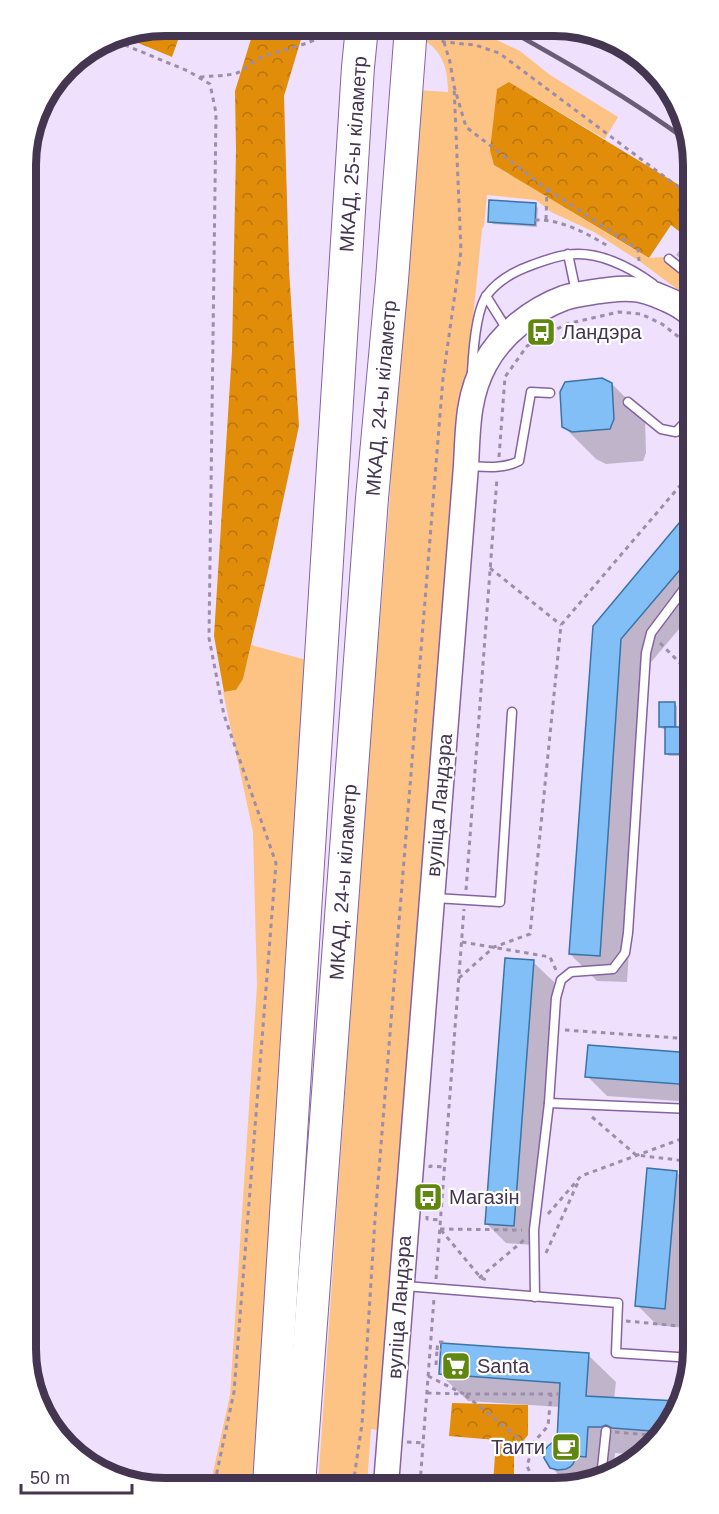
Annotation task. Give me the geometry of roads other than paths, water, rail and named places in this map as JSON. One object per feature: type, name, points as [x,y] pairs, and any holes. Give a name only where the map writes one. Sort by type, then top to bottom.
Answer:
[{"type":"highway","name":"МКАД, 25-ы кіламетр","points":[[345,281],[361,36]]},
{"type":"highway","name":"МКАД, 24-ы кіламетр","points":[[300,1478],[372,498],[392,280],[406,77],[417,36]]},
{"type":"highway","name":"МКАД, 24-ы кіламетр","points":[[269,1478],[345,281]]},
{"type":"street","name":"вуліца Ландэра","points":[[387,1478],[469,408],[484,366],[493,350],[508,332],[533,314],[563,299],[614,289],[633,288],[683,305]]},
{"type":"lane","points":[[568,254],[577,295]]},
{"type":"lane","points":[[469,408],[480,311],[486,296],[506,277],[568,254],[588,255],[606,259],[636,272],[683,303]]},
{"type":"lane","points":[[669,259],[683,270]]},
{"type":"lane","points":[[486,296],[508,332]]},
{"type":"lane","points":[[466,466],[498,467],[512,465],[519,461],[531,392],[550,393]]},
{"type":"lane","points":[[628,402],[661,429],[676,432],[683,424]]},
{"type":"lane","points":[[534,1297],[534,1230],[549,1103],[556,998],[561,980],[572,972],[613,969],[625,953],[646,653],[651,633],[683,590]]},
{"type":"lane","points":[[432,897],[500,902],[512,712]]},
{"type":"lane","points":[[549,1103],[683,1109]]},
{"type":"lane","points":[[401,1286],[618,1303],[616,1353],[683,1357]]},
{"type":"lane","points":[[602,1468],[606,1431]]},
{"type":"railway","points":[[519,36],[622,96],[680,135]]},
{"type":"place","name":"Ландэра","points":[[541,332]]},
{"type":"place","name":"Магазін","points":[[428,1197]]},
{"type":"place","name":"Santa","points":[[456,1366]]},
{"type":"place","name":"Таити","points":[[566,1447]]}]
